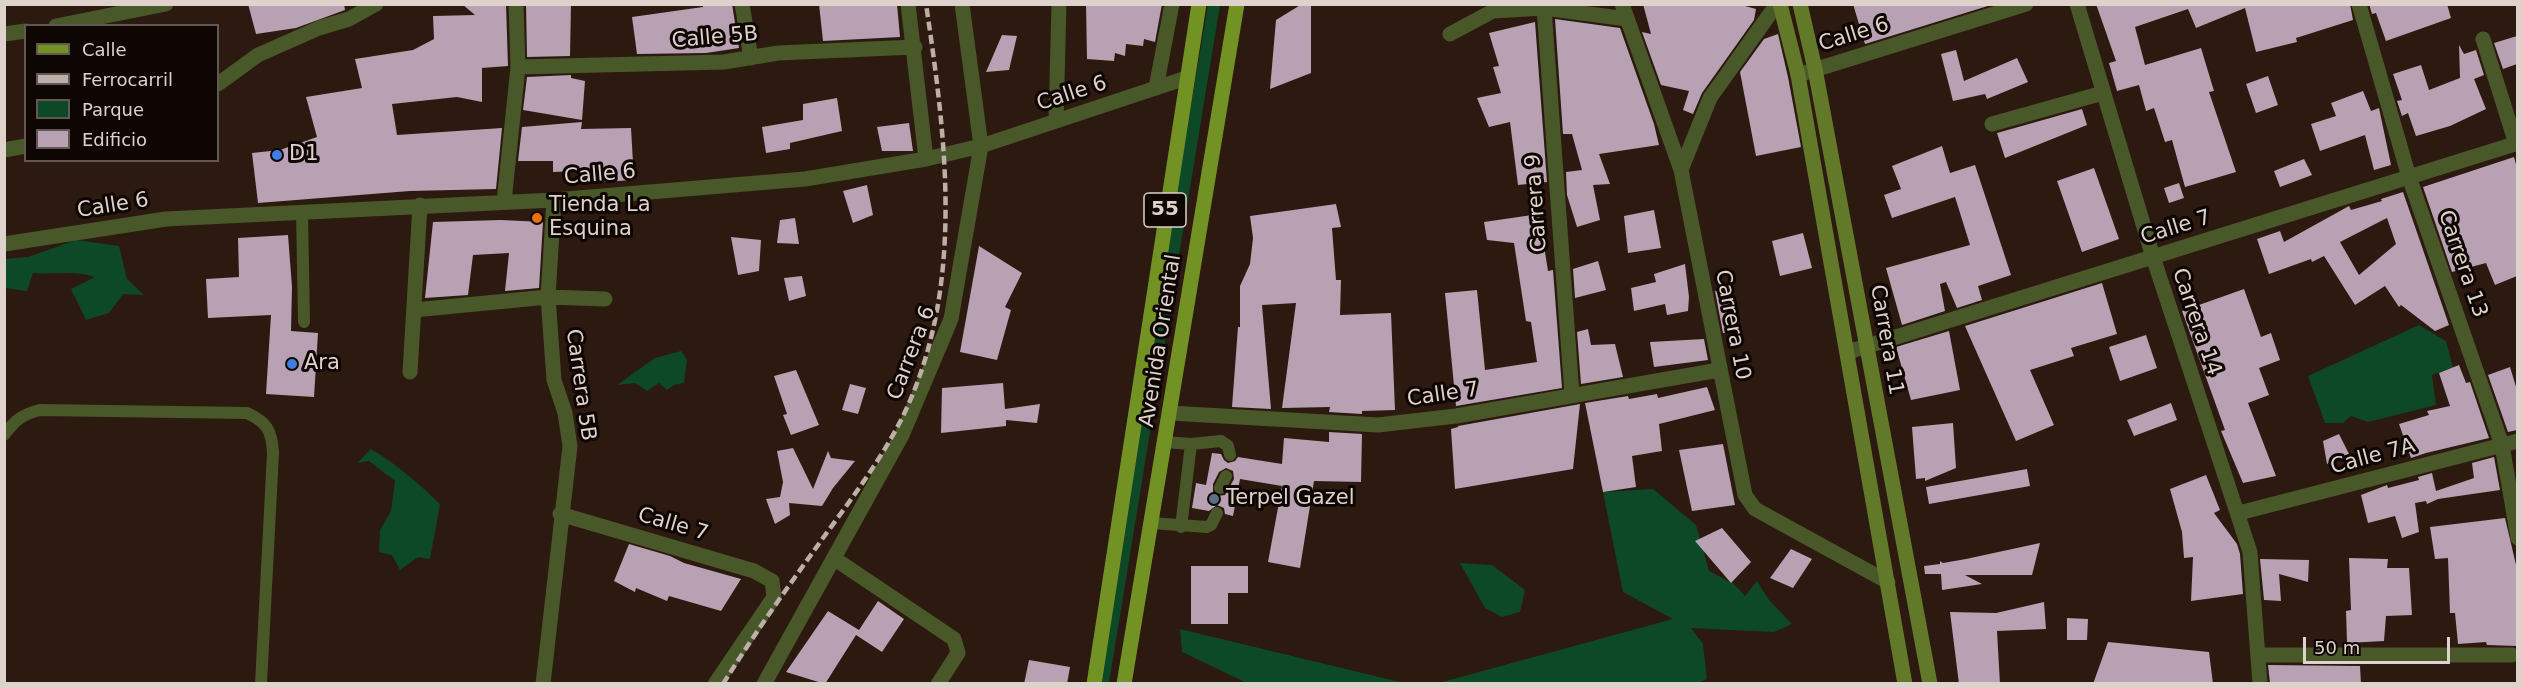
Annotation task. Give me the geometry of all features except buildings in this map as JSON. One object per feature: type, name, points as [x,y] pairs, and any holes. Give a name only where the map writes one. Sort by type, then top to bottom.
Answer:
[{"type":"main road","name":"Avenida Oriental","points":[[1094,684],[1199,4]]},
{"type":"main road","name":"Avenida Oriental","points":[[1124,684],[1237,4]]},
{"type":"main road","name":"Carrera 11","points":[[1779,4],[1798,75],[1905,684]]},
{"type":"main road","name":"Carrera 11","points":[[1800,4],[1815,69],[1930,684]]},
{"type":"street","points":[[78,24],[110,21],[166,4]]},
{"type":"street","points":[[219,83],[258,55],[319,28],[349,19],[376,4]]},
{"type":"street","points":[[504,202],[518,67],[516,4]]},
{"type":"street","points":[[742,4],[751,58]]},
{"type":"street","points":[[908,4],[915,47],[926,159]]},
{"type":"street","name":"Carrera 6","points":[[764,684],[902,435],[951,319],[981,146],[963,4]]},
{"type":"street","points":[[1056,121],[1059,4]]},
{"type":"street","points":[[1156,87],[1172,4]]},
{"type":"street","name":"Carrera 10","points":[[1622,4],[1681,170],[1745,495],[1755,509],[1888,582]]},
{"type":"street","points":[[1681,170],[1710,98],[1779,4]]},
{"type":"street","name":"Calle 6","points":[[1798,75],[2026,4]]},
{"type":"street","name":"Carrera 14","points":[[2077,4],[2152,257],[2239,513],[2250,552],[2260,684]]},
{"type":"street","name":"Carrera 13","points":[[2359,4],[2409,177],[2502,445],[2517,538]]},
{"type":"street","points":[[1450,34],[1493,11],[1544,8],[1627,20]]},
{"type":"street","name":"Carrera 9","points":[[1544,8],[1572,395]]},
{"type":"street","points":[[4,34],[24,31]]},
{"type":"street","points":[[2483,39],[2517,143]]},
{"type":"street","name":"Calle 5B","points":[[518,67],[724,62],[778,53],[915,47]]},
{"type":"street","name":"Calle 6","points":[[4,244],[166,219],[554,200],[805,179],[926,159],[981,146],[1186,78]]},
{"type":"street","points":[[1992,124],[2103,93]]},
{"type":"street","name":"Calle 7","points":[[1848,352],[2517,143]]},
{"type":"street","points":[[5,145],[24,146]]},
{"type":"street","name":"Carrera 5B","points":[[543,684],[560,514],[570,446],[565,413],[554,380],[548,297],[554,200]]},
{"type":"street","points":[[410,372],[420,206]]},
{"type":"street","points":[[414,310],[548,297],[605,299]]},
{"type":"street","name":"Calle 7","points":[[1170,413],[1378,425],[1456,416],[1719,370]]},
{"type":"street","name":"Calle 7A","points":[[2239,513],[2517,441]]},
{"type":"street","name":"Calle 7","points":[[560,514],[754,571],[772,581],[774,597],[715,684]]},
{"type":"street","points":[[835,559],[954,639],[958,653],[938,684]]},
{"type":"street","points":[[2259,655],[2512,655]]},
{"type":"lane","points":[[302,212],[304,322]]},
{"type":"lane","points":[[4,435],[14,421],[40,410],[247,413],[261,419],[272,440],[273,453],[261,684]]},
{"type":"lane","points":[[1165,442],[1191,444],[1221,441],[1228,446],[1230,455]]},
{"type":"lane","points":[[1181,527],[1191,444]]},
{"type":"lane","points":[[1151,523],[1181,527],[1207,527],[1211,525],[1217,513]]},
{"type":"green space","points":[[1208,5],[1220,5],[1109,683],[1093,684]]},
{"type":"green space","points":[[76,240],[119,246],[127,279],[144,295],[123,294],[109,313],[86,320],[71,289],[95,277],[72,273],[33,273],[27,291],[5,288],[4,259],[28,257]]},
{"type":"green space","points":[[2419,325],[2446,341],[2453,368],[2432,375],[2436,405],[2368,422],[2351,416],[2343,423],[2325,423],[2308,376]]},
{"type":"green space","points":[[681,351],[687,360],[684,383],[674,385],[667,390],[659,383],[647,391],[635,383],[617,385],[655,358]]},
{"type":"green space","points":[[371,449],[390,461],[440,504],[430,559],[418,557],[400,570],[392,555],[379,552],[380,530],[391,511],[395,481],[369,461],[357,463]]},
{"type":"green space","points":[[1653,489],[1696,525],[1709,571],[1734,584],[1745,596],[1757,581],[1769,600],[1792,624],[1774,632],[1691,628],[1703,644],[1707,679],[1698,683],[1435,684],[1673,619],[1623,592],[1603,492]]},
{"type":"green space","points":[[1460,563],[1492,565],[1525,590],[1520,612],[1502,617],[1485,608]]},
{"type":"green space","points":[[1180,629],[1404,683],[1247,683],[1182,652]]},
{"type":"railway","points":[[723,684],[894,434],[914,391],[929,344],[939,297],[946,199],[939,101],[926,4]]},
{"type":"place","name":"D1","points":[[277,155]]},
{"type":"place","name":"Tienda La Esquina","points":[[537,218]]},
{"type":"place","name":"Ara","points":[[292,364]]},
{"type":"place","name":"Terpel Gazel","points":[[1214,499]]}]
